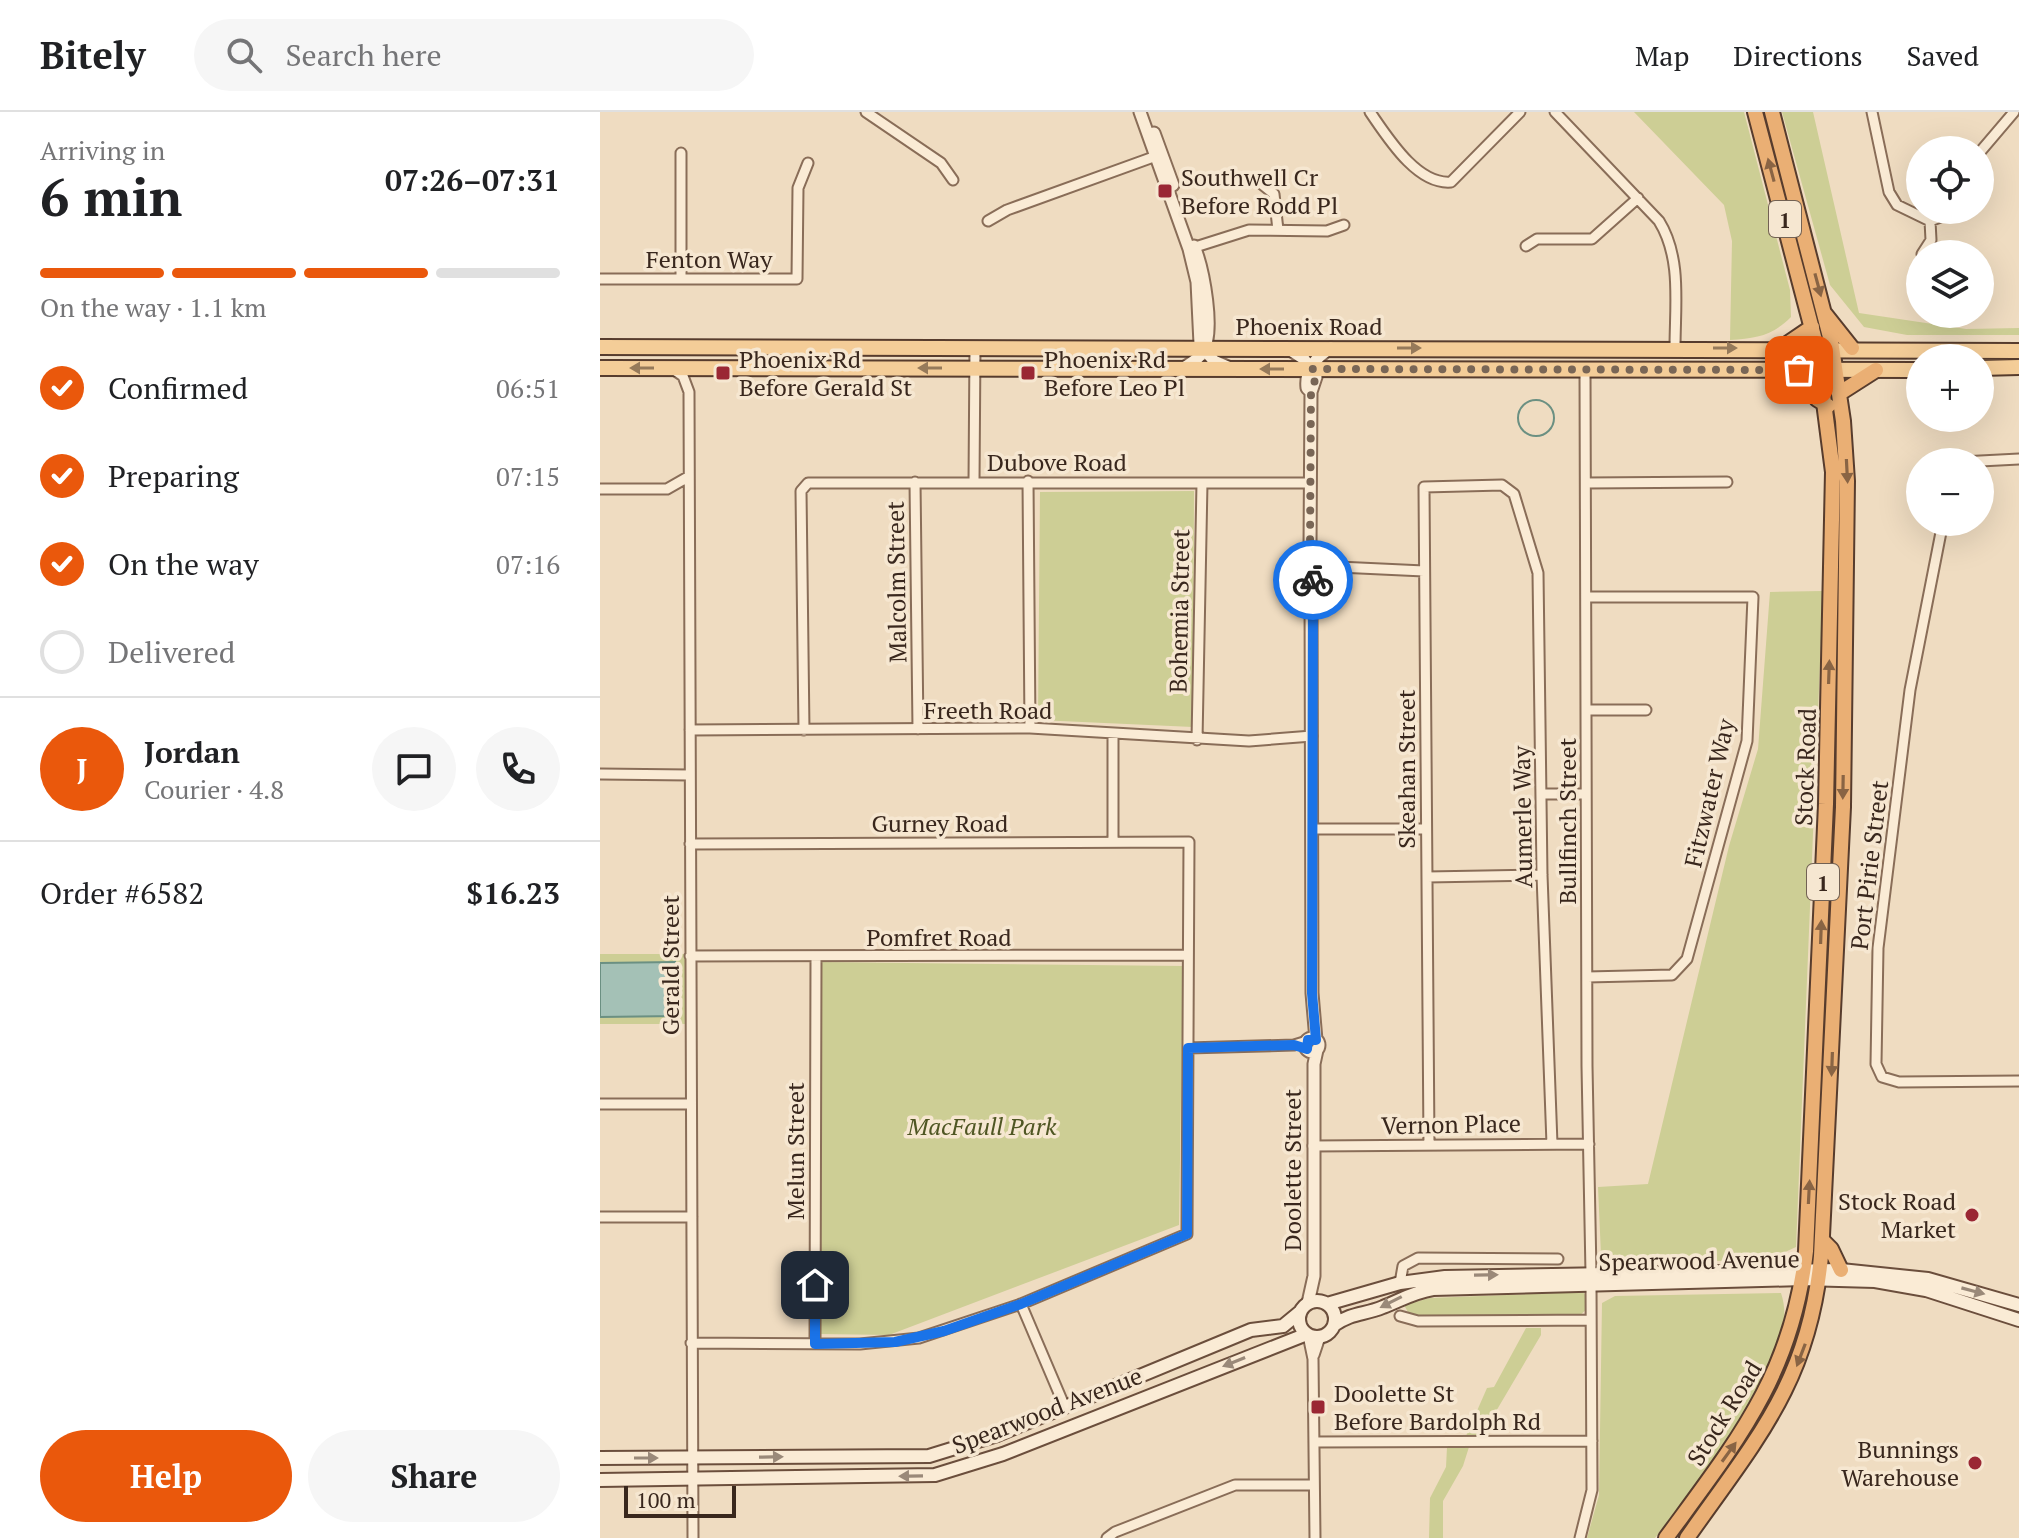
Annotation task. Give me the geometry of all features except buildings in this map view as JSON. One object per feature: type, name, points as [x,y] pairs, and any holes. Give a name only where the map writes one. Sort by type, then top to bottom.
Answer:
[{"type":"highway","name":"Stock Road","points":[[1755,112],[1812,327],[1825,348]]},
{"type":"highway","name":"Stock Road","points":[[1666,1538],[1734,1444],[1767,1392],[1785,1351],[1803,1275],[1816,1068],[1834,517],[1825,314],[1772,112]]},
{"type":"highway","points":[[1825,314],[1852,348]]},
{"type":"highway","points":[[1781,348],[1812,327]]},
{"type":"highway","points":[[1799,370],[1817,399],[1828,406]]},
{"type":"highway","name":"Stock Road","points":[[1687,1538],[1759,1437],[1790,1384],[1806,1345],[1820,1275],[1843,807],[1848,588],[1847,481],[1840,393],[1829,370]]},
{"type":"highway","points":[[1840,393],[1876,370]]},
{"type":"highway","points":[[1822,1240],[1831,1249],[1841,1270]]},
{"type":"main road","name":"Phoenix Road","points":[[600,347],[1852,348],[2019,351]]},
{"type":"main road","points":[[1994,368],[2019,367]]},
{"type":"main road","name":"Phoenix Road","points":[[600,368],[1906,370]]},
{"type":"main road","name":"Spearwood Avenue","points":[[1820,1275],[1841,1270],[1928,1279],[2019,1305]]},
{"type":"main road","name":"Spearwood Avenue","points":[[600,1458],[929,1456],[997,1435],[1251,1330],[1283,1326],[1314,1305],[1400,1283],[1471,1276],[1591,1279],[1820,1275],[1926,1290],[2019,1320]]},
{"type":"main road","name":"Spearwood Avenue","points":[[600,1480],[935,1475],[1003,1454],[1312,1335],[1355,1313],[1383,1307],[1402,1297],[1433,1289],[1591,1279]]},
{"type":"main road","points":[[1312,1335],[1300,1324],[1314,1305],[1334,1314],[1334,1325]]},
{"type":"main road","points":[[997,1435],[1003,1454]]},
{"type":"street","points":[[866,112],[941,163],[953,180]]},
{"type":"street","points":[[1140,112],[1192,248],[1199,339],[1214,361],[1232,369]]},
{"type":"street","points":[[1147,112],[1158,155]]},
{"type":"street","points":[[1370,112],[1388,138],[1426,178],[1438,183],[1451,182],[1520,112]]},
{"type":"street","points":[[1555,112],[1659,221],[1673,253],[1675,348]]},
{"type":"street","points":[[1872,112],[1889,192],[1897,205],[1906,209]]},
{"type":"street","points":[[1994,136],[2014,112]]},
{"type":"street","points":[[681,153],[681,279]]},
{"type":"street","points":[[988,221],[1007,210],[1158,155]]},
{"type":"street","name":"Fenton Way","points":[[600,279],[797,279],[798,188],[808,163]]},
{"type":"street","points":[[1254,178],[1274,194],[1278,230]]},
{"type":"street","points":[[1526,246],[1537,239],[1592,239],[1638,198]]},
{"type":"street","points":[[1192,248],[1249,230],[1327,231],[1344,225]]},
{"type":"street","points":[[974,482],[975,347]]},
{"type":"street","points":[[1182,369],[1201,356],[1205,348]]},
{"type":"street","points":[[1286,348],[1304,359],[1312,369],[1316,359],[1331,348]]},
{"type":"street","points":[[672,368],[683,376],[689,392]]},
{"type":"street","points":[[689,392],[696,376],[707,368]]},
{"type":"street","name":"Doolette Street","points":[[1312,369],[1316,377],[1311,392],[1310,483],[1313,569],[1311,1043],[1314,1064],[1314,1305]]},
{"type":"street","name":"Bullfinch Street","points":[[1580,1538],[1592,1490],[1585,369]]},
{"type":"street","name":"Gerald Street","points":[[689,392],[693,1538]]},
{"type":"street","points":[[1994,460],[2019,459]]},
{"type":"street","points":[[667,489],[688,477]]},
{"type":"street","points":[[1028,481],[1030,728]]},
{"type":"street","name":"Malcolm Street","points":[[915,482],[918,729]]},
{"type":"street","points":[[1586,483],[1727,482]]},
{"type":"street","name":"Dubove Road","points":[[804,730],[801,491],[808,483],[1310,483]]},
{"type":"street","name":"Bohemia Street","points":[[1197,740],[1202,483]]},
{"type":"street","name":"Skeahan Street","points":[[1429,1144],[1424,487],[1502,485],[1514,494]]},
{"type":"street","points":[[600,489],[667,489],[685,498],[688,506]]},
{"type":"street","name":"Aumerle Way","points":[[1514,494],[1538,573],[1542,875],[1552,1144]]},
{"type":"street","name":"Port Pirie Street","points":[[1940,536],[1910,690],[1890,846],[1878,948],[1876,1064],[1882,1077],[1899,1082],[2019,1081]]},
{"type":"street","points":[[1313,569],[1424,571]]},
{"type":"street","name":"Fitzwater Way","points":[[1586,597],[1753,597],[1747,741],[1687,959],[1672,975],[1587,977]]},
{"type":"street","points":[[1586,710],[1646,710]]},
{"type":"street","name":"Freeth Road","points":[[690,730],[1030,728],[1197,740],[1312,739]]},
{"type":"street","points":[[1113,734],[1113,842]]},
{"type":"street","points":[[600,774],[689,775]]},
{"type":"street","points":[[1541,794],[1586,794]]},
{"type":"street","points":[[1312,829],[1426,829]]},
{"type":"street","name":"Gurney Road","points":[[690,844],[1189,842],[1188,955]]},
{"type":"street","points":[[1427,877],[1542,875]]},
{"type":"street","points":[[691,1343],[815,1344],[907,1340],[1021,1304],[1187,1234],[1188,955]]},
{"type":"street","name":"Pomfret Road","points":[[690,956],[1188,955]]},
{"type":"street","name":"Melun Street","points":[[815,1344],[816,958]]},
{"type":"street","points":[[1188,1048],[1311,1043]]},
{"type":"street","points":[[600,1104],[691,1104]]},
{"type":"street","name":"Vernon Place","points":[[1313,1146],[1589,1144]]},
{"type":"street","points":[[600,1217],[692,1217]]},
{"type":"street","points":[[1400,1283],[1403,1266],[1418,1258],[1558,1259]]},
{"type":"street","points":[[1021,1304],[1064,1405]]},
{"type":"street","points":[[1400,1316],[1418,1321],[1591,1320]]},
{"type":"street","points":[[1312,1335],[1315,1538]]},
{"type":"street","points":[[1314,1442],[1592,1441]]},
{"type":"street","points":[[1107,1538],[1115,1532],[1235,1485],[1314,1485]]},
{"type":"green space","points":[[1634,112],[1744,112],[1790,290],[1791,317],[1777,328],[1756,337],[1730,340],[1732,241],[1724,205]]},
{"type":"green space","points":[[1782,112],[1813,112],[1859,313],[1906,320],[1906,328],[2019,328],[2019,335],[1907,335],[1864,327],[1830,285]]},
{"type":"green space","points":[[1194,491],[1193,727],[1038,720],[1040,492]]},
{"type":"green space","points":[[1823,591],[1796,1247],[1768,1260],[1610,1263],[1601,1255],[1598,1187],[1648,1184],[1729,846],[1758,749],[1770,592]]},
{"type":"green space","points":[[600,954],[687,954],[687,1024],[600,1024]]},
{"type":"green space","name":"MacFaull Park","points":[[818,962],[1183,966],[1179,1225],[889,1335],[819,1334]]},
{"type":"green space","points":[[1583,1292],[1588,1299],[1588,1308],[1578,1317],[1418,1318],[1409,1314],[1404,1305],[1430,1298]]},
{"type":"green space","points":[[1781,1293],[1784,1321],[1777,1353],[1762,1387],[1719,1455],[1655,1538],[1587,1538],[1599,1495],[1602,1303],[1615,1296]]},
{"type":"green space","points":[[1526,1328],[1541,1328],[1541,1335],[1482,1435],[1466,1436],[1487,1388],[1494,1387]]},
{"type":"green space","points":[[1447,1447],[1469,1447],[1463,1466],[1443,1501],[1443,1538],[1429,1538],[1430,1498],[1446,1467]]},
{"type":"shaded area","points":[[675,962],[676,1016],[600,1017],[600,963]]},
{"type":"waterway","points":[[1536,400],[1549,405],[1554,418],[1549,431],[1536,436],[1523,431],[1518,418],[1523,405],[1536,400]]},
{"type":"way so far","points":[[1313,580],[1318,568],[1310,547],[1311,392],[1316,377],[1312,369],[1799,370]]},
{"type":"place","name":"Southwell Cr Before Rodd Pl","points":[[1165,191]]},
{"type":"place","name":"Phoenix Rd Before Gerald St","points":[[723,373]]},
{"type":"place","name":"Phoenix Rd Before Leo Pl","points":[[1028,373]]},
{"type":"place","name":"Stock Road Market","points":[[1972,1215]]},
{"type":"place","name":"Doolette St Before Bardolph Rd","points":[[1318,1407]]},
{"type":"place","name":"Bunnings Warehouse","points":[[1975,1463]]},
{"type":"route","points":[[815,1285],[815,1344],[895,1342],[944,1331],[1021,1304],[1187,1234],[1188,1048],[1294,1045],[1307,1049],[1308,1040],[1316,1040],[1312,993],[1313,580]]}]
